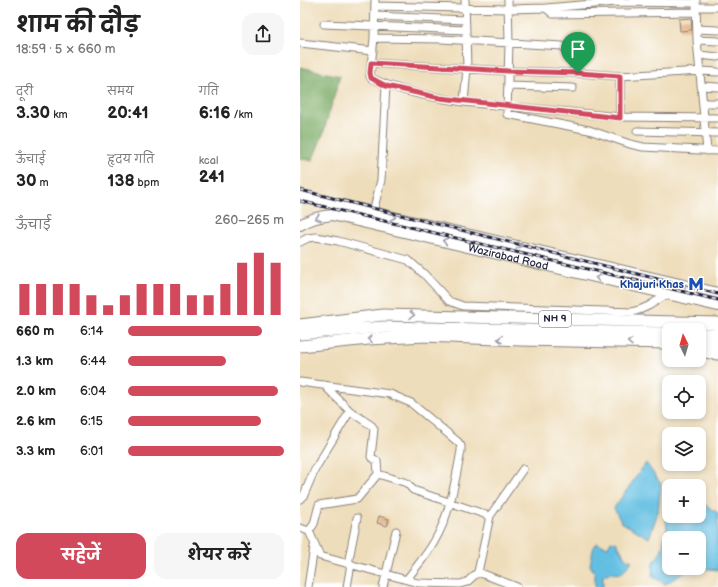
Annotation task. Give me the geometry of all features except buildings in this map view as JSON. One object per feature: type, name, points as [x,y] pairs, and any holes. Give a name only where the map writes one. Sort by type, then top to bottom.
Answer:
[{"type":"main road","name":"Wazirabad Road","points":[[300,195],[718,293]]},
{"type":"main road","name":"Wazirabad Road","points":[[300,226],[306,222],[332,215],[718,306]]},
{"type":"main road","name":"NH 9","points":[[318,322],[384,315],[718,323]]},
{"type":"main road","points":[[300,320],[318,322]]},
{"type":"main road","points":[[300,324],[318,322]]},
{"type":"main road","name":"NH 9","points":[[300,334],[383,327],[662,333]]},
{"type":"main road","points":[[706,334],[718,334]]},
{"type":"main road","points":[[300,346],[369,338],[425,336],[521,340],[662,343]]},
{"type":"main road","points":[[706,344],[718,344]]},
{"type":"main road","points":[[706,352],[718,354]]},
{"type":"street","points":[[508,0],[509,43],[506,112],[508,114],[597,132],[630,144],[652,148],[718,151]]},
{"type":"street","points":[[617,1],[617,13]]},
{"type":"street","points":[[718,7],[617,1],[546,8],[508,9],[465,4],[375,3],[374,38],[370,73],[371,78],[386,86],[464,102],[620,118],[718,118]]},
{"type":"street","points":[[464,102],[466,68],[465,4]]},
{"type":"street","points":[[546,8],[552,14],[617,13],[696,6]]},
{"type":"street","points":[[696,6],[697,40],[701,71],[707,151]]},
{"type":"street","points":[[375,16],[465,20]]},
{"type":"street","points":[[324,24],[466,30]]},
{"type":"street","points":[[697,29],[718,30]]},
{"type":"street","points":[[374,38],[441,39],[563,46],[578,73]]},
{"type":"street","points":[[697,40],[718,41]]},
{"type":"street","points":[[300,43],[373,51]]},
{"type":"street","points":[[699,55],[718,57]]},
{"type":"street","points":[[371,63],[620,76],[701,71],[718,72]]},
{"type":"street","points":[[620,76],[620,118]]},
{"type":"street","points":[[373,212],[380,180],[383,153],[386,86]]},
{"type":"street","points":[[508,86],[573,88]]},
{"type":"street","points":[[702,86],[718,87]]},
{"type":"street","points":[[703,103],[718,103]]},
{"type":"street","points":[[637,131],[718,133]]},
{"type":"street","points":[[300,242],[308,238],[316,237],[338,241],[408,260],[424,274],[449,301],[463,306],[632,312],[642,310],[667,294]]},
{"type":"street","points":[[300,382],[381,392],[399,397],[411,403],[461,446],[451,503],[435,541],[407,579]]},
{"type":"street","points":[[309,531],[314,524],[319,504],[357,499],[378,474],[377,461],[371,457],[374,429],[350,411],[324,385]]},
{"type":"street","points":[[300,499],[303,497],[315,469],[350,411]]},
{"type":"street","points":[[309,531],[314,546],[320,556],[407,579],[418,585],[460,584],[467,582],[478,572],[490,516],[523,469]]},
{"type":"street","points":[[378,474],[407,483],[412,490],[490,516]]},
{"type":"street","points":[[347,587],[358,518]]},
{"type":"street","points":[[300,528],[309,531]]},
{"type":"street","points":[[383,587],[396,531]]},
{"type":"street","points":[[308,587],[314,546]]},
{"type":"street","points":[[478,572],[517,587]]},
{"type":"green space","points":[[300,67],[340,76],[323,134],[312,161],[300,158]]},
{"type":"water","points":[[646,463],[661,484],[658,512],[649,538],[621,522],[614,508]]},
{"type":"water","points":[[706,505],[718,513],[718,570],[706,569],[706,531],[666,531],[667,523],[706,523]]},
{"type":"water","points":[[611,541],[616,542],[626,559],[632,561],[621,574],[611,573],[603,575],[603,587],[595,587],[595,574],[590,565],[594,545],[597,543],[608,547]]},
{"type":"water","points":[[662,548],[662,575],[680,575],[665,584],[652,576],[653,563]]},
{"type":"railway","points":[[300,190],[718,294]]},
{"type":"railway","points":[[300,201],[718,300]]},
{"type":"place","name":"Khajuri Khas","points":[[696,284]]},
{"type":"route","points":[[371,63],[508,71],[578,73],[620,76],[620,118],[464,102],[440,98],[386,86],[370,76],[371,63]]}]
